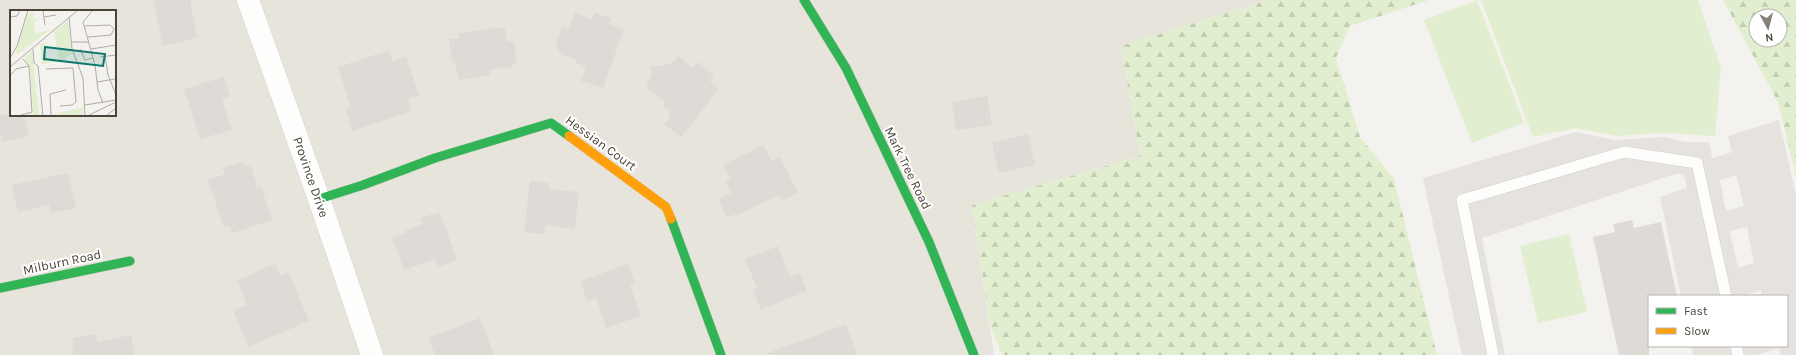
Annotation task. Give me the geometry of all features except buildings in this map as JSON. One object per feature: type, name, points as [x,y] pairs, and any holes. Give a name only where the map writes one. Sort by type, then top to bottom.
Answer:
[{"type":"street","name":"Province Drive","points":[[248,0],[319,199],[372,355]]},
{"type":"street","name":"Mark Tree Road","points":[[804,0],[849,75],[929,242],[974,355]]},
{"type":"street","name":"Hessian Court","points":[[319,199],[363,185],[435,158],[551,122],[666,207],[721,355]]},
{"type":"street","name":"Milburn Road","points":[[0,288],[130,261]]},
{"type":"lane","points":[[1493,355],[1462,200],[1624,152],[1697,163],[1726,295]]},
{"type":"shaded area","points":[[0,0],[1268,0],[1121,46],[1140,156],[972,205],[994,355],[0,355]]},
{"type":"shaded area","points":[[1779,120],[1796,195],[1796,355],[1781,355],[1779,348],[1757,355],[1693,355],[1692,347],[1788,347],[1788,295],[1762,295],[1761,290],[1746,295],[1681,295],[1660,197],[1687,188],[1684,176],[1678,173],[1482,238],[1505,355],[1462,355],[1423,178],[1576,132],[1614,140],[1665,137],[1685,142],[1709,142],[1712,158],[1732,152],[1728,136]],"holes":[[[1736,175],[1744,206],[1726,211],[1720,180]],[[1747,227],[1754,263],[1738,268],[1730,231]]]},
{"type":"green space","points":[[1268,0],[1429,0],[1350,26],[1336,58],[1360,137],[1394,179],[1437,355],[1002,355],[990,324],[972,205],[1140,156],[1121,46]]},
{"type":"green space","points":[[1477,0],[1524,123],[1472,143],[1424,20]]},
{"type":"green space","points":[[1481,0],[1698,0],[1721,68],[1715,136],[1663,133],[1616,136],[1577,128],[1533,137]]},
{"type":"green space","points":[[1723,0],[1796,0],[1796,176],[1778,102],[1749,48],[1788,48],[1788,8],[1748,8],[1748,46]]},
{"type":"green space","points":[[1569,234],[1587,312],[1538,323],[1520,246]]},
{"type":"traffic: fast","points":[[804,0],[846,68],[929,242],[974,355]]},
{"type":"traffic: fast","points":[[319,199],[363,185],[435,158],[551,123],[569,136]]},
{"type":"traffic: fast","points":[[671,219],[721,355]]},
{"type":"traffic: fast","points":[[0,288],[130,261]]},
{"type":"traffic: slow","points":[[569,136],[666,207],[671,219]]}]
